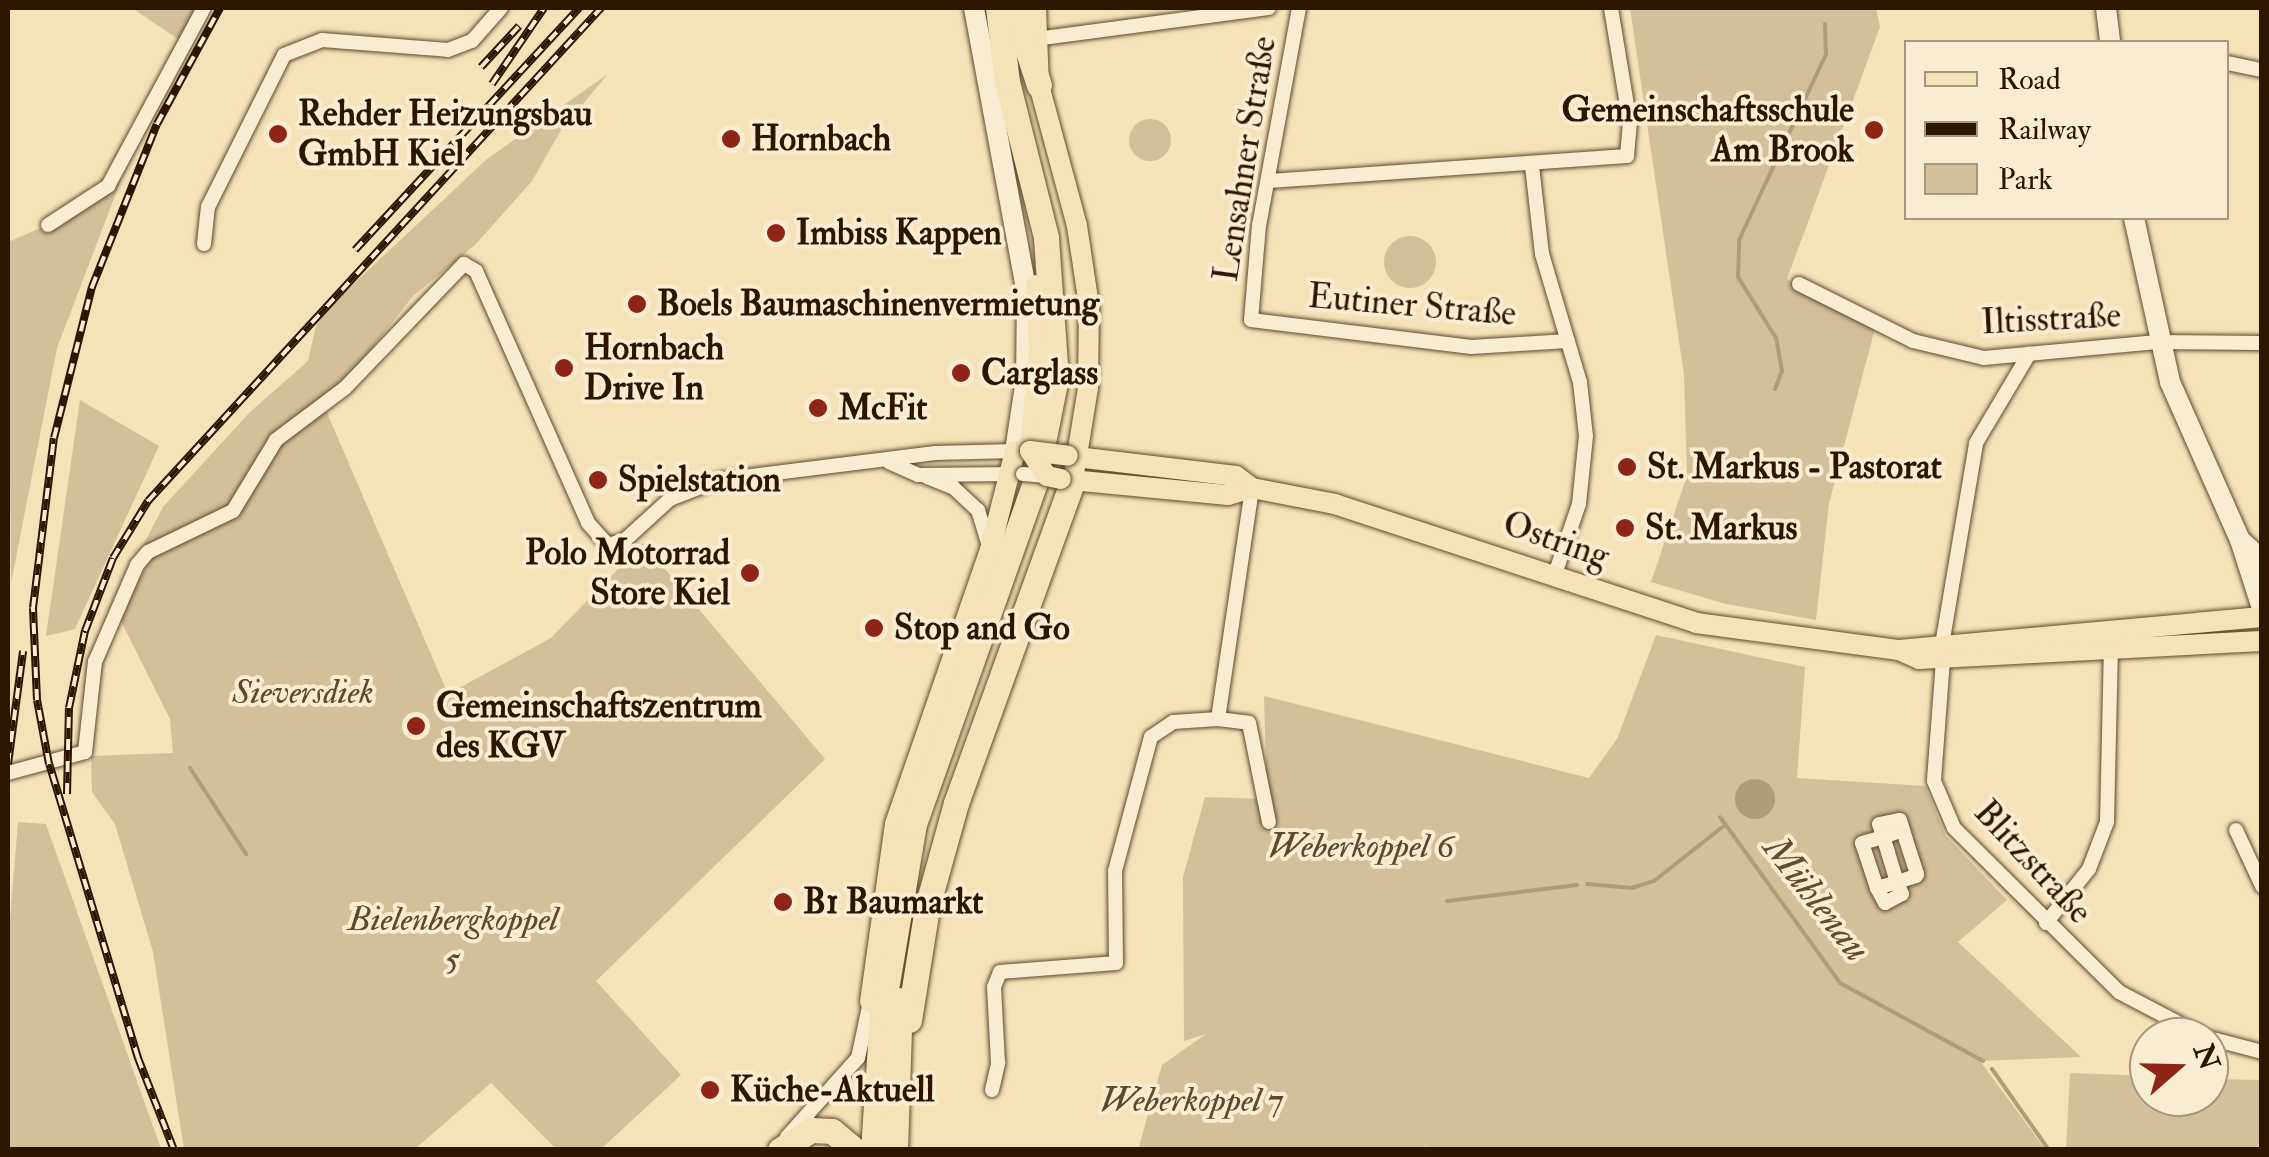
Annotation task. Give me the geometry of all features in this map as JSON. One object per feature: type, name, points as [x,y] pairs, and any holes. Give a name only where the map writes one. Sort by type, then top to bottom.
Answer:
[{"type":"highway","points":[[1016,8],[1039,85]]},
{"type":"highway","points":[[873,1150],[875,1085],[895,915],[914,824],[1040,464],[1056,378],[1054,288],[1026,149],[1007,82],[1016,8]]},
{"type":"highway","points":[[895,1139],[905,946],[929,829],[968,702],[1005,559],[1061,446],[1072,356],[1061,232],[1024,84],[1016,8]]},
{"type":"highway","points":[[1026,149],[1021,171],[1032,295]]},
{"type":"highway","points":[[895,1139],[918,956],[951,820],[1066,469]]},
{"type":"highway","points":[[870,1002],[875,1085]]},
{"type":"highway","points":[[779,1150],[811,1130],[832,1131],[855,1150]]},
{"type":"main road","points":[[870,1002],[894,824],[1005,559],[1004,504],[1025,445],[1039,351],[1032,295],[974,8]]},
{"type":"main road","points":[[1016,8],[1036,39],[1039,85],[1085,261],[1091,350],[1066,469]]},
{"type":"main road","points":[[2106,8],[2110,40]]},
{"type":"main road","points":[[2134,220],[2157,342],[2194,444],[2240,540],[2262,608]]},
{"type":"main road","points":[[1025,445],[1032,295]]},
{"type":"main road","name":"Ostring","points":[[1025,445],[1066,469],[1228,495],[1252,488],[1390,518],[1732,632],[1943,653],[2262,640]]},
{"type":"main road","points":[[2240,540],[2262,560]]},
{"type":"main road","name":"Ostring","points":[[1943,653],[2262,617]]},
{"type":"street","points":[[48,225],[108,186],[204,8]]},
{"type":"street","points":[[204,244],[208,208],[284,55],[322,40],[448,50],[472,41],[501,8]]},
{"type":"street","points":[[1036,39],[1270,8]]},
{"type":"street","name":"Lensahner Straße","points":[[1251,320],[1268,181],[1300,8]]},
{"type":"street","points":[[1268,181],[1532,166],[1627,156],[1628,104],[1611,8]]},
{"type":"street","points":[[2229,63],[2262,70]]},
{"type":"street","points":[[1532,166],[1542,254],[1580,382],[1586,460],[1555,574]]},
{"type":"street","name":"Ostring","points":[[8,773],[85,752],[96,662],[136,565],[148,552],[233,511],[276,440],[346,388],[464,264],[476,271],[588,524],[608,545],[625,540],[670,499],[719,480],[1025,445]]},
{"type":"street","name":"Iltisstraße","points":[[1799,284],[1913,341],[1984,358],[2157,342],[2262,344]]},
{"type":"street","name":"Eutiner Straße","points":[[1251,320],[1471,347],[1568,341]]},
{"type":"street","name":"Blitzstraße","points":[[2024,355],[1976,443],[1943,653],[1934,772],[1940,804],[1964,842],[2046,923],[2120,992],[2167,1017]]},
{"type":"street","name":"Ostring","points":[[889,462],[954,488],[978,510],[1005,559]]},
{"type":"street","name":"Ostring","points":[[922,474],[1017,474],[1066,469]]},
{"type":"street","points":[[1218,719],[1252,488]]},
{"type":"street","points":[[2046,923],[2089,869],[2107,822],[2111,649]]},
{"type":"street","points":[[992,1090],[998,1063],[994,987],[1000,972],[1116,963],[1114,871],[1151,737],[1172,722],[1218,719],[1250,723],[1269,822]]},
{"type":"street","points":[[1898,882],[1884,840],[1881,822],[1898,818],[1904,833],[1917,874],[1898,882],[1877,888],[1864,850],[1884,840],[1904,833]]},
{"type":"street","points":[[2236,830],[2262,886]]},
{"type":"street","points":[[2245,847],[2262,840]]},
{"type":"street","points":[[1871,870],[1912,857]]},
{"type":"street","points":[[779,1150],[858,1058],[870,1002]]},
{"type":"street","name":"Blitzstraße","points":[[2229,1044],[2262,1052]]},
{"type":"green space","points":[[132,8],[199,8],[181,41]]},
{"type":"green space","points":[[1630,8],[1876,8],[1880,27],[1787,279],[1875,328],[1829,503],[1816,620],[1726,604],[1651,582],[1687,476],[1684,375]]},
{"type":"green space","points":[[608,74],[561,130],[532,181],[475,245],[413,296],[325,408],[448,694],[551,638],[643,543],[825,759],[596,981],[681,1075],[601,1149],[556,1149],[491,1083],[415,1149],[184,1149],[153,952],[115,824],[92,792],[91,756],[173,753],[170,719],[119,617],[151,558],[141,549],[163,507],[250,412],[308,361],[318,317],[487,159]]},
{"type":"green space","points":[[1150,119],[1165,125],[1171,140],[1165,155],[1150,161],[1135,155],[1129,140],[1135,125]]},
{"type":"green space","points":[[121,180],[57,348],[11,583],[8,242],[52,223]]},
{"type":"green space","points":[[1410,236],[1429,243],[1436,262],[1429,281],[1410,288],[1391,281],[1384,262],[1391,243]]},
{"type":"green space","points":[[80,400],[159,446],[75,629],[46,636]]},
{"type":"green space","points":[[1656,635],[1805,667],[1797,778],[1925,786],[1946,836],[2007,900],[1958,942],[2081,1057],[1980,1061],[2045,1149],[1429,1150],[1425,1144],[1426,1149],[1138,1150],[1162,1065],[1206,1034],[1184,1041],[1183,877],[1205,797],[1267,799],[1264,696],[1589,778],[1617,739]]},
{"type":"green space","points":[[18,822],[46,824],[161,1149],[8,1149],[8,944]]},
{"type":"green space","points":[[2070,1073],[2129,1075],[2129,1117],[2229,1117],[2229,1079],[2261,1080],[2261,1149],[2066,1149]]},
{"type":"shaded area","points":[[1755,779],[1769,785],[1775,799],[1769,813],[1755,819],[1741,813],[1735,799],[1741,785]]},
{"type":"waterway","name":"Mühlenau","points":[[1775,389],[1782,371],[1776,338],[1738,277],[1739,240],[1826,54],[1825,24]]},
{"type":"waterway","points":[[190,768],[246,854]]},
{"type":"waterway","name":"Mühlenau","points":[[1720,817],[1840,983],[1983,1061]]},
{"type":"waterway","points":[[1587,884],[1632,888],[1654,881],[1725,825]]},
{"type":"waterway","name":"Mühlenau","points":[[1447,901],[1577,885]]},
{"type":"waterway","name":"Mühlenau","points":[[1992,1069],[2049,1150]]},
{"type":"railway","points":[[174,1150],[138,1058],[49,764],[37,700],[33,608],[54,438],[92,287],[157,124],[220,8]]},
{"type":"railway","points":[[492,84],[544,8]]},
{"type":"railway","points":[[355,250],[579,8]]},
{"type":"railway","points":[[67,794],[69,708],[85,631],[113,558],[148,501],[601,8]]},
{"type":"railway","points":[[481,67],[519,26]]},
{"type":"railway","points":[[8,764],[23,651]]},
{"type":"place","name":"Gemeinschaftsschule Am Brook","points":[[1874,130]]},
{"type":"place","name":"Rehder Heizungsbau GmbH Kiel","points":[[278,134]]},
{"type":"place","name":"Hornbach","points":[[731,139]]},
{"type":"place","name":"Imbiss Kappen","points":[[776,233]]},
{"type":"place","name":"Boels Baumaschinenvermietung","points":[[637,304]]},
{"type":"place","name":"Hornbach Drive In","points":[[564,368]]},
{"type":"place","name":"Carglass","points":[[961,373]]},
{"type":"place","name":"McFit","points":[[818,408]]},
{"type":"place","name":"St. Markus - Pastorat","points":[[1627,467]]},
{"type":"place","name":"Spielstation","points":[[598,480]]},
{"type":"place","name":"St. Markus","points":[[1625,528]]},
{"type":"place","name":"Polo Motorrad Store Kiel","points":[[750,573]]},
{"type":"place","name":"Stop and Go","points":[[874,628]]},
{"type":"place","name":"Gemeinschaftszentrum des KGV","points":[[416,726]]},
{"type":"place","name":"B1 Baumarkt","points":[[783,902]]},
{"type":"place","name":"Küche-Aktuell","points":[[710,1090]]},
{"type":"park label","name":"Sieversdiek","points":[[303,692]]},
{"type":"park label","name":"Weberkoppel 6","points":[[1361,846]]},
{"type":"park label","name":"Bielenbergkoppel 5","points":[[453,939]]},
{"type":"park label","name":"Weberkoppel 7","points":[[1192,1100]]}]
